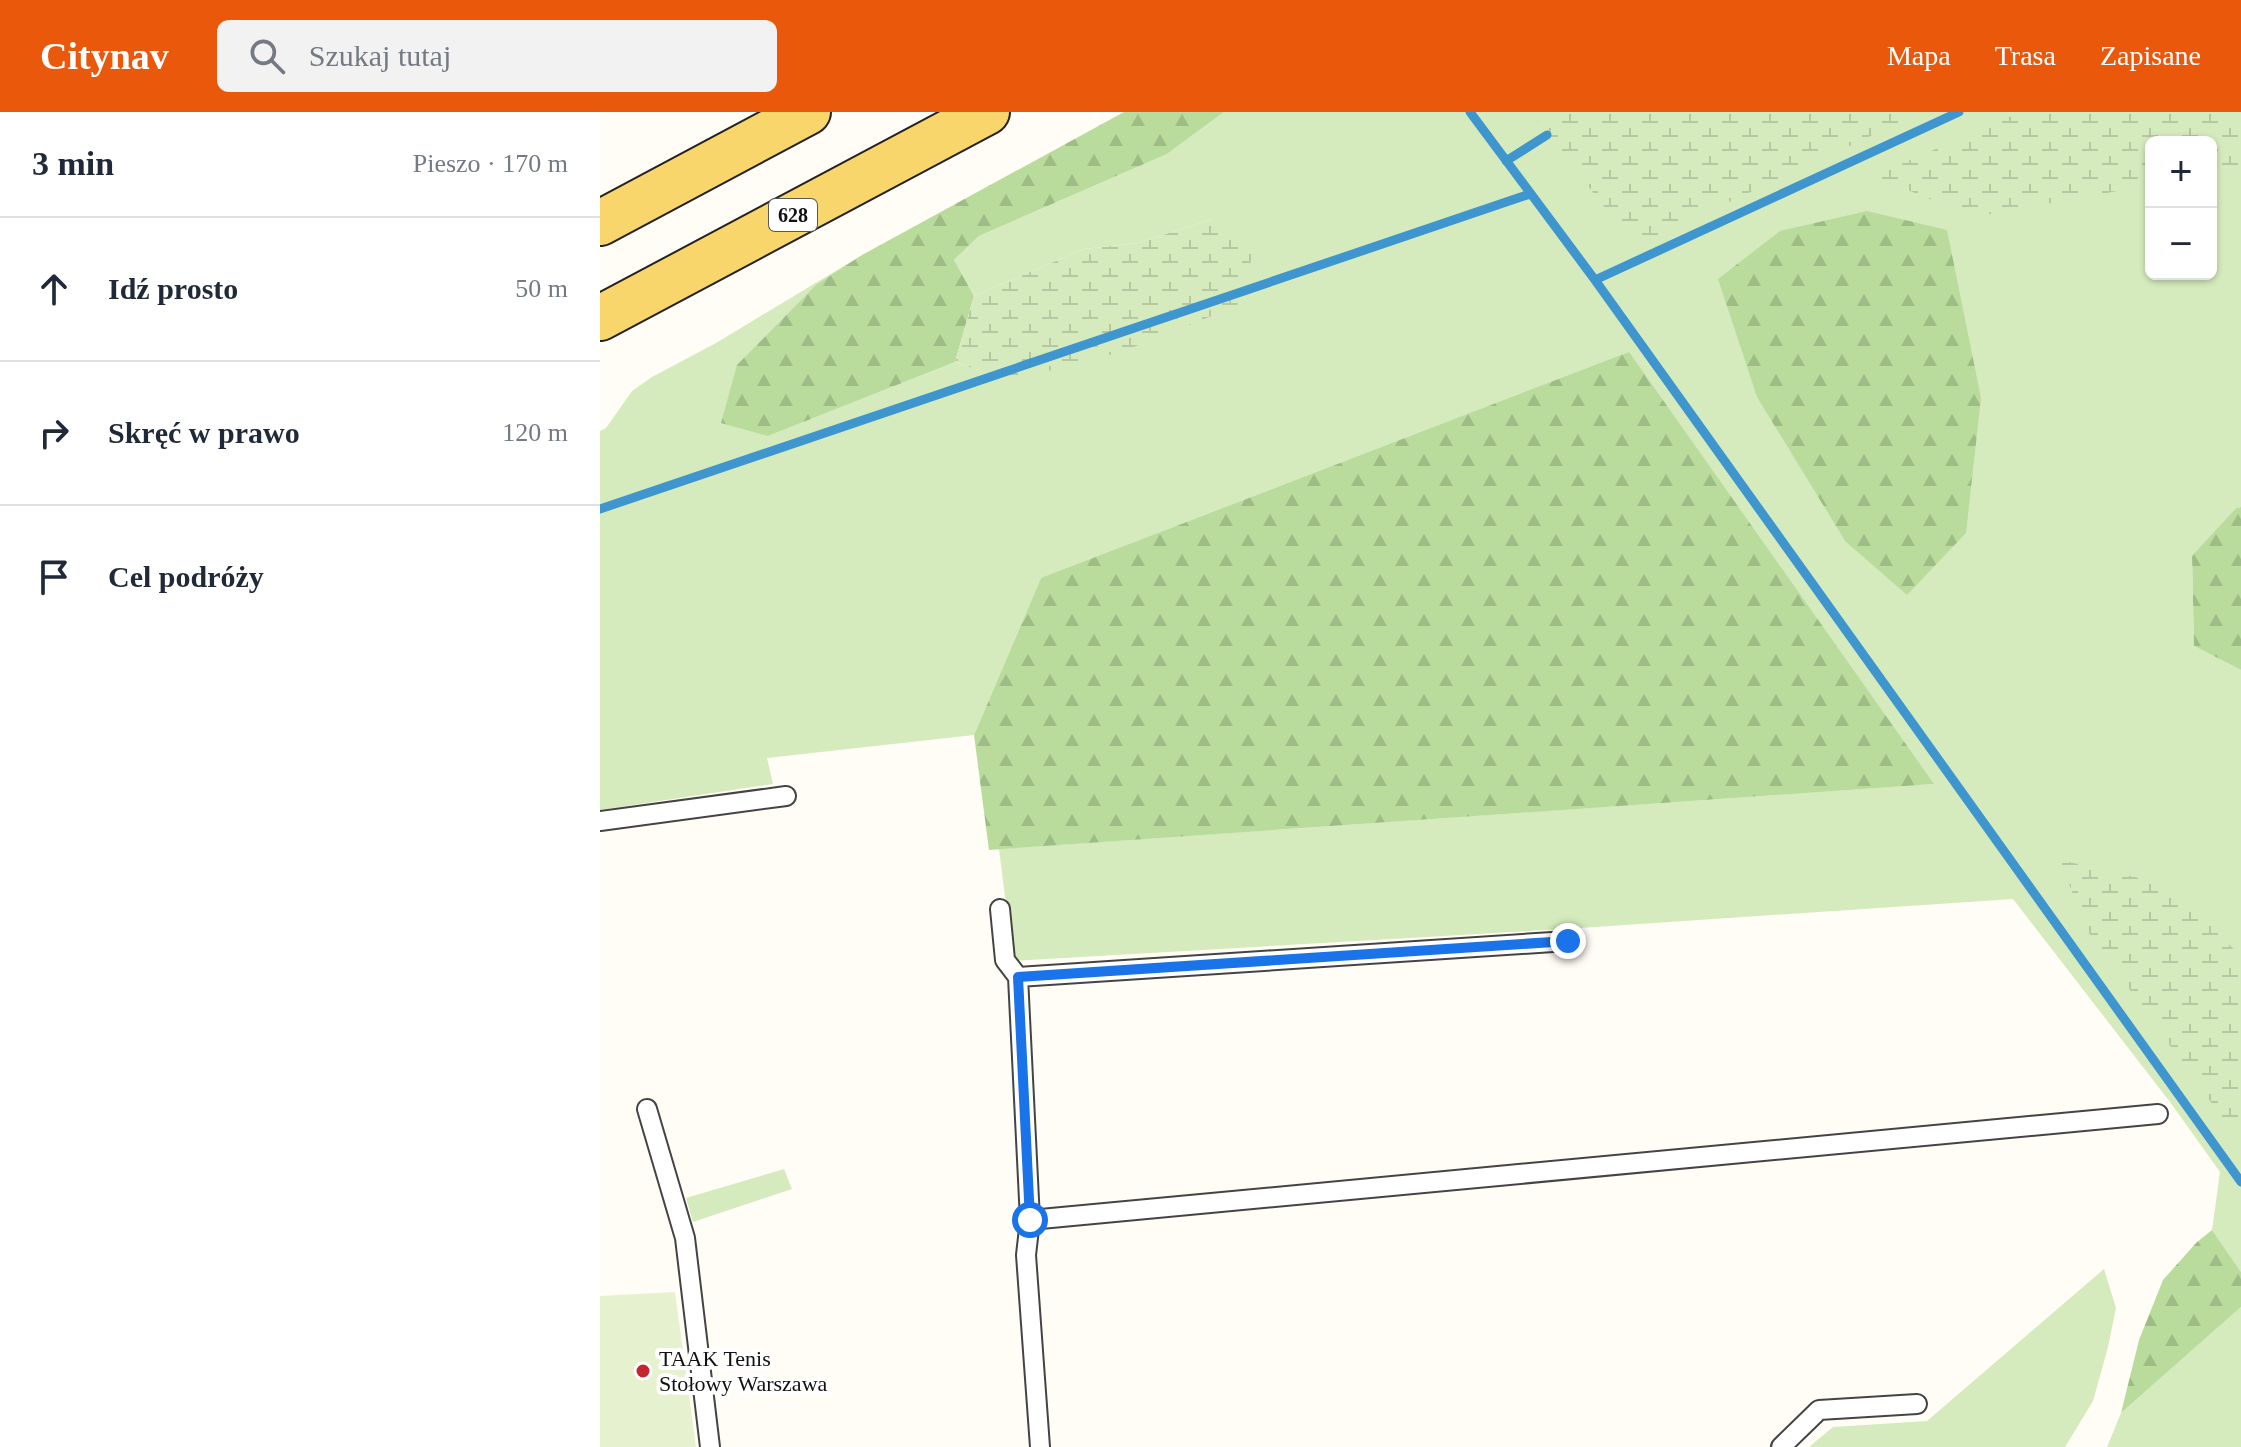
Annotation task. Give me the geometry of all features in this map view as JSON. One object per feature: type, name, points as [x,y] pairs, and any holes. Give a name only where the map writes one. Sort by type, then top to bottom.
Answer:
[{"type":"main road","points":[[600,223],[808,112]]},
{"type":"main road","name":"628","points":[[600,318],[987,112]]},
{"type":"lane","points":[[600,821],[786,796]]},
{"type":"lane","points":[[1000,909],[1005,960],[1018,977],[1030,1220],[1026,1255],[1040,1447]]},
{"type":"lane","points":[[1018,977],[1568,941]]},
{"type":"lane","points":[[647,1109],[685,1238],[710,1447]]},
{"type":"lane","points":[[1030,1220],[2158,1114]]},
{"type":"lane","points":[[1781,1447],[1819,1410],[1917,1404]]},
{"type":"green space","points":[[1124,112],[1224,112],[1167,154],[979,236],[954,260],[974,296],[955,362],[768,436],[721,423],[737,365],[817,284],[862,255]]},
{"type":"green space","points":[[1224,112],[2241,112],[2241,507],[2236,508],[2192,557],[2194,646],[2241,670],[2241,1272],[2212,1230],[2220,1172],[2170,1102],[2013,899],[1013,961],[999,849],[1933,784],[1041,578],[974,735],[767,758],[773,784],[600,810],[600,431],[606,428],[632,391],[862,255],[817,284],[768,436],[955,362],[1010,381],[1213,219],[1138,243],[1084,249],[974,296],[954,260],[979,236],[1167,154]],"holes":[[[1719,279],[1845,541],[1757,396]]]},
{"type":"green space","points":[[1530,112],[1922,112],[1635,246]]},
{"type":"green space","points":[[2021,112],[2241,112],[2241,169],[2217,173],[2217,136],[2145,136],[2145,186],[1974,217],[1873,176]]},
{"type":"green space","points":[[1867,211],[1947,230],[1981,398],[1966,533],[1907,595],[1845,541],[1757,397],[1718,279],[1780,231]]},
{"type":"green space","points":[[1213,219],[1254,251],[1237,306],[1121,352],[1009,381],[955,362],[974,296],[1084,249],[1138,243]]},
{"type":"green space","points":[[1629,352],[1934,784],[989,850],[974,735],[1041,578]]},
{"type":"green space","points":[[2241,507],[2241,670],[2194,646],[2192,556],[2236,508]]},
{"type":"green space","points":[[2060,860],[2174,886],[2241,957],[2241,1144],[2086,929]]},
{"type":"green space","points":[[784,1169],[792,1189],[693,1222],[686,1198]]},
{"type":"green space","points":[[2212,1230],[2241,1272],[2241,1307],[2121,1413],[2139,1340],[2163,1280]]},
{"type":"green space","points":[[2104,1269],[2116,1308],[2108,1347],[2093,1401],[2065,1447],[1809,1447],[1833,1427],[1927,1421]]},
{"type":"green space","name":"TAAK Tenis Stołowy Warszawa","points":[[675,1292],[696,1447],[600,1447],[600,1296]]},
{"type":"green space","points":[[2241,1307],[2241,1447],[2107,1447],[2121,1413]]},
{"type":"waterway","points":[[1470,112],[1595,280],[2241,1182]]},
{"type":"waterway","points":[[1595,280],[1959,112]]},
{"type":"waterway","points":[[1506,161],[1547,135]]},
{"type":"waterway","points":[[600,509],[1530,194]]},
{"type":"place","name":"TAAK Tenis Stołowy Warszawa","points":[[643,1371]]},
{"type":"route","points":[[1030,1220],[1018,977],[1568,941]]}]
